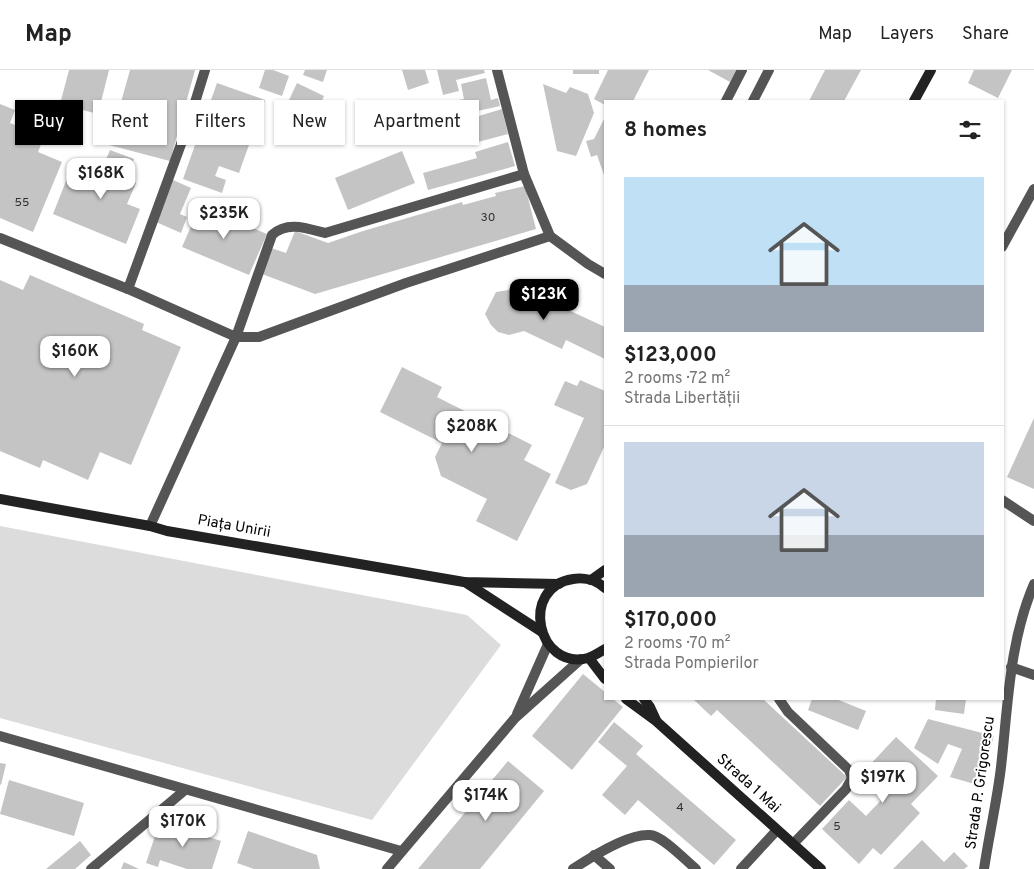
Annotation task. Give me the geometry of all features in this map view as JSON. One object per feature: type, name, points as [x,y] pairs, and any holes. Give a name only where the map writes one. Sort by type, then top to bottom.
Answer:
[{"type":"main road","points":[[915,100],[931,70]]},
{"type":"main road","name":"Piața Unirii","points":[[0,498],[150,526],[167,531],[464,582],[559,584],[580,578],[591,580]]},
{"type":"main road","points":[[604,571],[591,580],[604,587]]},
{"type":"main road","name":"Piața Unirii","points":[[464,582],[542,632]]},
{"type":"main road","points":[[559,584],[548,593],[542,605],[539,618],[542,632],[548,644],[558,652],[569,657],[585,658],[604,649]]},
{"type":"main road","points":[[585,658],[604,679]]},
{"type":"main road","name":"Strada 1 Mai","points":[[627,700],[656,721],[821,869]]},
{"type":"main road","name":"Strada 1 Mai","points":[[645,700],[650,706],[656,721]]},
{"type":"street","points":[[128,289],[188,124],[205,70]]},
{"type":"street","points":[[497,70],[524,174],[550,236],[604,273]]},
{"type":"street","points":[[727,100],[742,70]]},
{"type":"street","points":[[754,100],[769,70]]},
{"type":"street","points":[[150,526],[236,337],[272,235],[280,228],[301,226],[325,233],[524,174]]},
{"type":"street","points":[[1004,243],[1034,188]]},
{"type":"street","points":[[0,238],[128,289],[236,337],[259,337],[406,283],[550,236]]},
{"type":"street","points":[[1004,501],[1034,521]]},
{"type":"street","name":"Strada P. Grigorescu","points":[[984,869],[1000,770],[1011,667],[1026,602],[1034,584]]},
{"type":"street","points":[[515,718],[548,644]]},
{"type":"street","points":[[387,869],[515,718],[585,658]]},
{"type":"street","points":[[1011,667],[1034,675]]},
{"type":"street","points":[[780,700],[788,712],[849,770],[852,778],[846,789],[793,844]]},
{"type":"street","points":[[0,736],[401,851]]},
{"type":"street","points":[[91,869],[185,790]]},
{"type":"street","points":[[741,869],[777,830]]},
{"type":"street","points":[[573,869],[594,855],[629,838],[650,835],[663,841],[696,869]]},
{"type":"street","points":[[594,855],[610,869]]},
{"type":"shaded area","points":[[0,526],[467,615],[501,645],[372,820],[0,718]]},
{"type":"building","points":[[69,70],[109,70],[102,100],[93,100],[93,113],[83,110],[83,100],[61,100]]},
{"type":"building","points":[[130,70],[195,70],[187,100],[177,100],[177,136],[170,161],[109,145],[167,145],[167,100],[122,100]]},
{"type":"building","points":[[265,70],[273,70],[289,76],[282,96],[259,88]]},
{"type":"building","points":[[305,70],[327,70],[323,82],[303,75]]},
{"type":"building","points":[[402,70],[425,70],[429,83],[408,90]]},
{"type":"building","points":[[437,70],[484,70],[485,73],[456,80],[459,91],[443,95]]},
{"type":"building","points":[[573,70],[599,70],[599,74],[573,74]]},
{"type":"building","points":[[608,70],[649,70],[634,100],[604,100],[604,104],[594,99]]},
{"type":"building","points":[[708,70],[737,70],[730,82]]},
{"type":"building","points":[[825,70],[861,70],[845,100],[810,100]]},
{"type":"building","points":[[974,70],[1012,70],[998,98],[968,83]]},
{"type":"building","points":[[486,78],[491,100],[498,98],[500,106],[479,111],[479,100],[458,100],[464,99],[461,84]]},
{"type":"building","points":[[217,83],[265,100],[264,103],[264,100],[211,100]]},
{"type":"building","points":[[297,83],[324,96],[322,100],[289,100]]},
{"type":"building","points":[[543,84],[566,93],[570,87],[588,94],[594,113],[576,156],[557,151]]},
{"type":"building","points":[[0,104],[15,110],[10,123],[15,125],[15,145],[41,145],[38,152],[62,162],[33,232],[0,218]]},
{"type":"building","points":[[502,109],[508,134],[479,142],[479,116]]},
{"type":"building","points":[[604,119],[604,175],[597,155],[591,157],[586,141],[594,139]]},
{"type":"building","points":[[508,142],[515,166],[428,190],[423,173],[477,158],[475,152]]},
{"type":"building","points":[[195,145],[249,145],[239,173],[219,166],[215,176],[226,180],[222,193],[183,179]]},
{"type":"building","points":[[110,150],[134,159],[126,179],[136,183],[127,204],[140,209],[126,244],[53,214],[70,171],[97,181]]},
{"type":"building","points":[[402,151],[415,183],[348,210],[335,178]]},
{"type":"building","points":[[173,180],[191,188],[180,214],[187,217],[181,233],[156,222]]},
{"type":"building","points":[[525,186],[536,229],[315,294],[262,274],[271,248],[286,253],[295,231],[328,243],[462,202],[463,205],[496,196],[495,193]]},
{"type":"building","points":[[200,206],[267,234],[249,275],[182,247]]},
{"type":"building","points":[[30,275],[144,324],[142,330],[181,347],[131,465],[100,452],[88,480],[43,460],[40,468],[0,451],[0,280],[23,290]]},
{"type":"building","points":[[521,288],[604,327],[604,359],[566,340],[562,349],[524,331],[509,335],[498,332],[491,325],[485,314],[496,292]]},
{"type":"building","points":[[402,367],[442,387],[437,397],[532,445],[524,460],[551,474],[517,541],[476,521],[487,499],[441,476],[435,457],[442,443],[380,412]]},
{"type":"building","points":[[580,380],[604,391],[604,447],[587,484],[571,490],[555,483],[584,418],[554,405],[565,381],[577,386]]},
{"type":"building","points":[[1034,418],[1034,489],[1007,477]]},
{"type":"building","points":[[583,674],[604,691],[604,700],[614,700],[623,707],[572,770],[532,736]]},
{"type":"building","points":[[694,700],[764,700],[847,777],[820,806],[717,710],[711,716]]},
{"type":"building","points":[[812,700],[838,700],[866,711],[858,730],[808,710]]},
{"type":"building","points":[[936,700],[966,700],[964,714],[935,710]]},
{"type":"building","points":[[928,719],[994,736],[978,785],[950,777],[962,749],[948,744],[938,764],[914,748]]},
{"type":"building","points":[[614,722],[643,746],[636,754],[736,840],[714,865],[638,800],[625,815],[602,795],[627,766],[598,742]]},
{"type":"building","points":[[896,737],[938,776],[911,804],[920,813],[881,855],[873,848],[859,864],[822,829],[849,800],[866,816],[888,793],[864,771]]},
{"type":"building","points":[[508,761],[544,791],[480,869],[418,869]]},
{"type":"building","points":[[0,763],[6,764],[1,785],[0,784]]},
{"type":"building","points":[[9,780],[84,803],[74,836],[0,814]]},
{"type":"building","points":[[160,821],[221,841],[212,869],[187,869],[160,860],[158,867],[146,863]]},
{"type":"building","points":[[248,831],[317,855],[320,869],[254,869],[237,863]]},
{"type":"building","points":[[922,840],[944,862],[954,852],[968,866],[964,869],[893,869]]},
{"type":"building","points":[[80,841],[91,855],[75,869],[46,869]]},
{"type":"building","points":[[124,862],[139,869],[121,869]]}]
